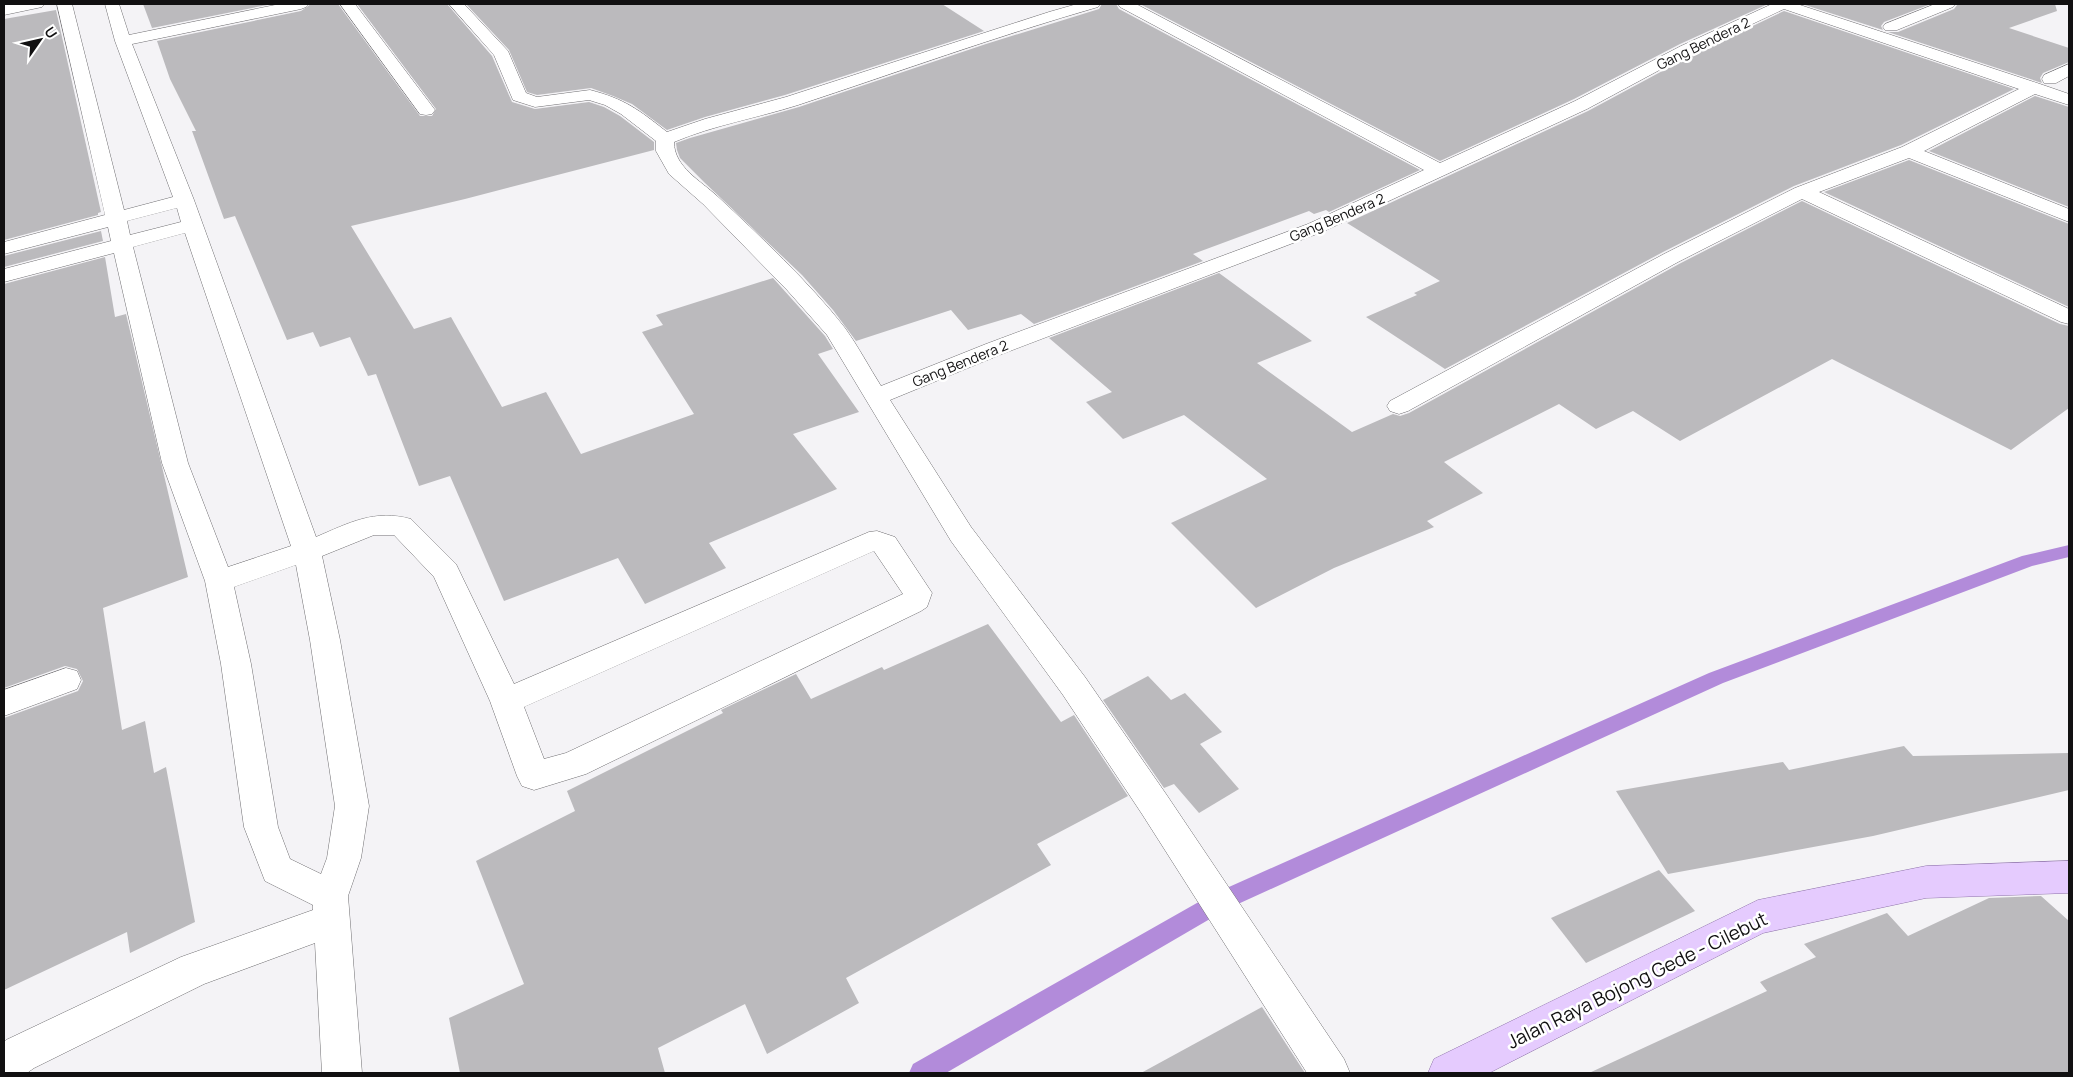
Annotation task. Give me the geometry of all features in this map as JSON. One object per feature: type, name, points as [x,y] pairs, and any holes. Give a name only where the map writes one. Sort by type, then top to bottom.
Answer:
[{"type":"main road","name":"Jalan Raya Bojong Gede - Cilebut","points":[[1448,1073],[1758,917],[1926,882],[2069,877]]},
{"type":"street","points":[[4,10],[37,4]]},
{"type":"street","points":[[64,4],[118,218],[122,244],[175,463],[219,581],[236,664],[261,827],[277,870],[331,908]]},
{"type":"street","points":[[112,4],[123,41],[184,200],[306,551],[325,640],[352,806],[344,858],[331,908],[339,1072]]},
{"type":"street","points":[[123,41],[301,4]]},
{"type":"street","points":[[347,4],[426,110]]},
{"type":"street","points":[[456,4],[502,54],[519,96],[535,102],[590,96],[611,101],[627,110],[665,139]]},
{"type":"street","points":[[665,139],[682,131],[769,108],[1035,20],[1093,4]]},
{"type":"street","points":[[1124,4],[1440,171]]},
{"type":"street","points":[[1784,4],[2069,100]]},
{"type":"street","name":"Gang Bendera 2","points":[[876,397],[994,349],[1315,228],[1581,105],[1687,49],[1784,4]]},
{"type":"street","points":[[1818,4],[2069,85]]},
{"type":"street","points":[[1891,27],[1948,4]]},
{"type":"street","points":[[1019,9],[1035,20]]},
{"type":"street","points":[[2050,79],[2069,69]]},
{"type":"street","points":[[1399,406],[1671,258],[1802,192],[1909,151],[2034,88]]},
{"type":"street","points":[[665,139],[665,151],[676,170],[710,200],[795,285],[836,332],[961,534],[1074,686],[1154,804],[1330,1073]]},
{"type":"street","points":[[1909,151],[2069,216]]},
{"type":"street","points":[[1802,192],[2069,317]]},
{"type":"street","points":[[4,248],[184,200]]},
{"type":"street","points":[[4,276],[192,225]]},
{"type":"street","points":[[219,581],[306,551],[371,525],[401,526],[446,571],[506,700],[534,776],[574,764],[911,603],[917,598],[918,592],[885,544],[878,541],[868,542],[506,700]]},
{"type":"street","points":[[4,703],[66,680]]},
{"type":"street","points":[[4,1066],[20,1054],[194,970],[331,908]]},
{"type":"building","points":[[143,4],[272,4],[152,28]]},
{"type":"building","points":[[311,4],[338,4],[420,116],[432,116],[436,109],[357,4],[447,4],[492,56],[512,102],[535,109],[589,102],[604,107],[620,116],[654,142],[654,150],[465,199],[351,226],[414,329],[451,317],[502,407],[546,392],[581,454],[694,414],[642,332],[663,325],[656,315],[773,278],[825,336],[833,349],[818,354],[859,412],[793,434],[837,489],[709,543],[726,568],[645,604],[618,558],[504,601],[450,476],[419,486],[376,374],[368,376],[350,337],[320,347],[313,332],[287,340],[235,216],[224,219],[192,131],[196,131],[170,79],[157,41],[301,11]]},
{"type":"building","points":[[466,4],[942,4],[984,31],[785,95],[705,117],[667,130],[632,104],[591,88],[537,95],[527,92],[509,50]]},
{"type":"building","points":[[1102,4],[1116,4],[1119,9],[1420,170],[1329,212],[1326,210],[1314,214],[1309,211],[1193,254],[1203,261],[1034,324],[1021,314],[968,330],[951,310],[856,341],[833,310],[802,275],[680,158],[677,150],[676,143],[690,138],[799,107],[986,44],[1099,9]]},
{"type":"building","points":[[1140,4],[1768,4],[1680,44],[1574,99],[1440,161]]},
{"type":"building","points":[[1802,4],[1931,4],[1884,22],[1881,26],[1883,30]]},
{"type":"building","points":[[1958,4],[2055,4],[2057,11],[2009,28],[2069,48],[2069,62],[2043,73],[2040,78],[2042,83],[1888,32],[1898,32],[1954,9]]},
{"type":"building","points":[[56,10],[101,212],[98,215],[4,240],[4,19]]},
{"type":"building","points":[[1784,11],[2014,89],[1901,145],[1794,186],[1663,252],[1445,369],[1366,317],[1417,295],[1414,293],[1440,281],[1347,223],[1588,111],[1694,54]]},
{"type":"building","points":[[2035,96],[2069,107],[2069,207],[1929,151]]},
{"type":"building","points":[[1909,160],[2069,224],[2069,307],[1824,192]]},
{"type":"building","points":[[1802,201],[2060,324],[2069,326],[2069,408],[2011,450],[1832,359],[1680,441],[1633,411],[1596,429],[1559,404],[1444,462],[1483,493],[1427,521],[1434,527],[1334,568],[1256,608],[1171,523],[1267,479],[1184,415],[1123,439],[1086,402],[1112,392],[1049,338],[1219,273],[1312,341],[1257,363],[1352,432],[1393,414],[1400,416],[1409,413],[1679,264]]},
{"type":"building","points":[[101,231],[103,241],[4,267],[4,256]]},
{"type":"building","points":[[105,257],[115,317],[126,314],[188,577],[103,608],[122,730],[145,721],[154,773],[166,767],[195,922],[130,953],[127,932],[4,990],[4,718],[78,691],[83,681],[77,669],[65,666],[4,688],[4,284]]},
{"type":"building","points":[[988,624],[1061,722],[1074,715],[1128,796],[1037,844],[1051,865],[846,978],[859,1003],[767,1054],[745,1004],[658,1048],[665,1073],[460,1073],[449,1018],[524,984],[476,861],[575,811],[567,791],[723,713],[721,710],[796,674],[811,699],[882,667],[884,670]]},
{"type":"building","points":[[1148,676],[1171,700],[1185,693],[1222,732],[1200,744],[1239,789],[1199,813],[1174,784],[1164,788],[1103,700]]},
{"type":"building","points":[[1904,746],[1913,756],[2069,753],[2069,790],[1873,836],[1668,874],[1616,791],[1783,762],[1789,770]]},
{"type":"building","points":[[1659,870],[1695,911],[1586,963],[1551,918]]},
{"type":"building","points":[[2041,896],[2069,921],[2069,1073],[1589,1073],[1767,991],[1760,982],[1816,957],[1804,944],[1887,913],[1908,936],[1989,898]]},
{"type":"building","points":[[1262,1007],[1305,1073],[1141,1073]]},
{"type":"waterway","points":[[922,1073],[1219,902],[1716,678],[2028,561],[2069,551]]}]
